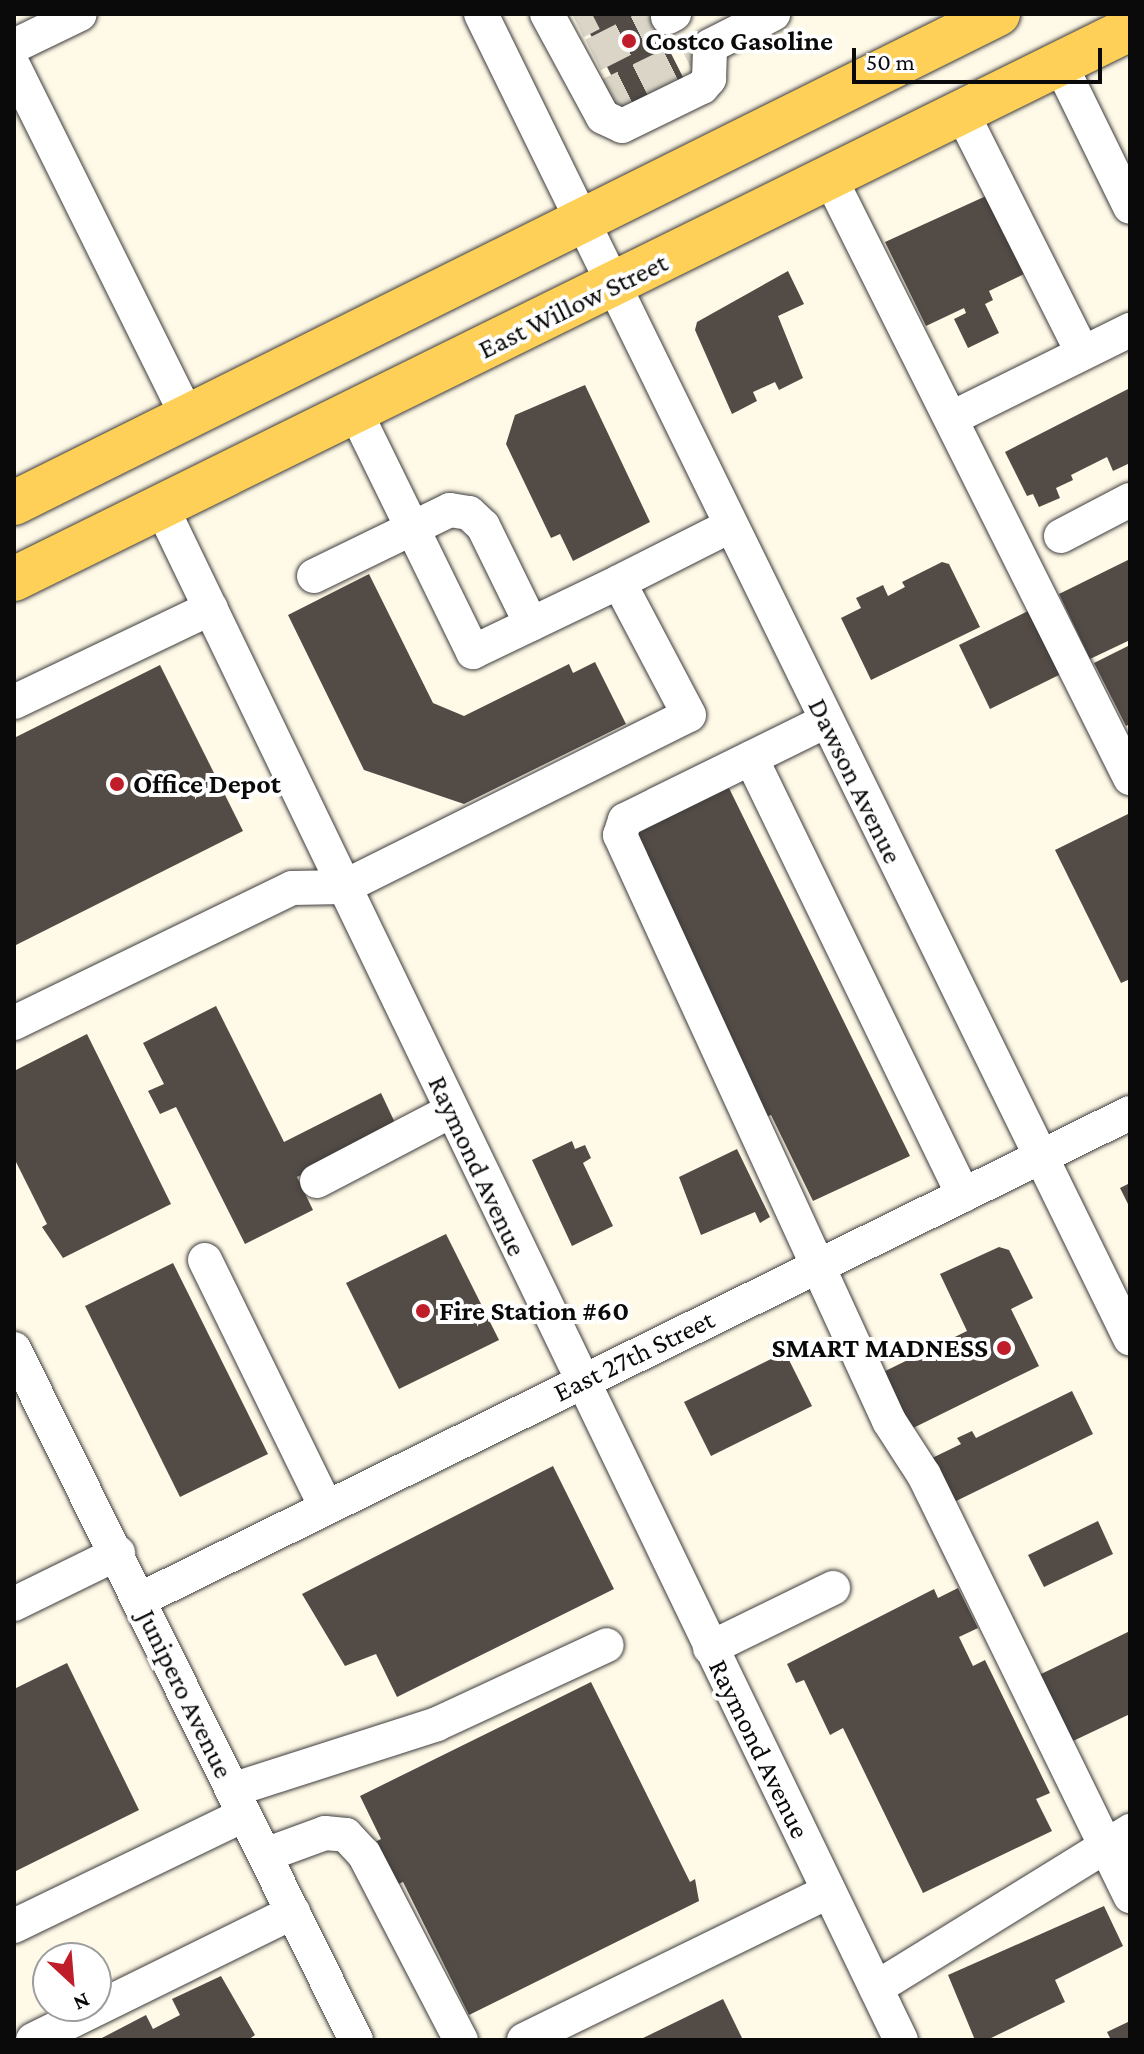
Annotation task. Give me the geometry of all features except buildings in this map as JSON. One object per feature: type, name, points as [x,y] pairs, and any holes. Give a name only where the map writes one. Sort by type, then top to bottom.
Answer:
[{"type":"main road","points":[[14,503],[581,224],[998,14]]},
{"type":"main road","name":"East Willow Street","points":[[14,579],[1130,29]]},
{"type":"street","points":[[14,46],[80,14]]},
{"type":"street","name":"Dawson Avenue","points":[[481,14],[581,224],[1130,1338]]},
{"type":"street","points":[[560,22],[584,60],[603,117],[622,126],[702,87],[709,79],[710,46],[773,14]]},
{"type":"street","points":[[1060,64],[1128,198]]},
{"type":"street","points":[[14,67],[188,418]]},
{"type":"street","points":[[962,113],[1082,352]]},
{"type":"street","points":[[830,178],[1130,778]]},
{"type":"street","points":[[952,418],[1130,330]]},
{"type":"street","points":[[356,413],[473,652],[730,526]]},
{"type":"street","points":[[1061,536],[1130,500]]},
{"type":"street","name":"Raymond Avenue","points":[[161,506],[580,1382],[901,2040]]},
{"type":"street","points":[[314,576],[450,510],[469,513],[483,526],[531,624]]},
{"type":"street","points":[[14,1023],[292,888],[344,887],[689,715],[619,582]]},
{"type":"street","points":[[14,702],[211,608]]},
{"type":"street","points":[[826,721],[625,820],[620,835],[821,1265],[889,1421],[924,1475],[1117,1837],[1130,1896]]},
{"type":"street","points":[[751,758],[963,1195]]},
{"type":"street","points":[[317,1181],[451,1111]]},
{"type":"street","name":"East 27th Street","points":[[139,1600],[1130,1113]]},
{"type":"street","points":[[205,1260],[326,1507]]},
{"type":"street","name":"Junipero Avenue","points":[[14,1350],[118,1553],[356,2040]]},
{"type":"street","points":[[14,1604],[118,1553]]},
{"type":"street","points":[[710,1648],[833,1588]]},
{"type":"street","points":[[14,1926],[238,1802],[437,1724],[607,1645]]},
{"type":"street","points":[[265,1855],[325,1833],[346,1835],[364,1854],[461,2040]]},
{"type":"street","points":[[876,1988],[1117,1837]]},
{"type":"street","points":[[524,2040],[829,1891]]},
{"type":"street","points":[[33,2040],[293,1912]]},
{"type":"tunnel","points":[[576,22],[592,14]]},
{"type":"tunnel","points":[[593,55],[668,17]]},
{"type":"tunnel","points":[[594,102],[710,46]]},
{"type":"place","name":"Costco Gasoline","points":[[629,41]]},
{"type":"place","name":"Office Depot","points":[[117,784]]},
{"type":"place","name":"Fire Station #60","points":[[423,1311]]},
{"type":"place","name":"SMART MADNESS","points":[[1004,1348]]}]
